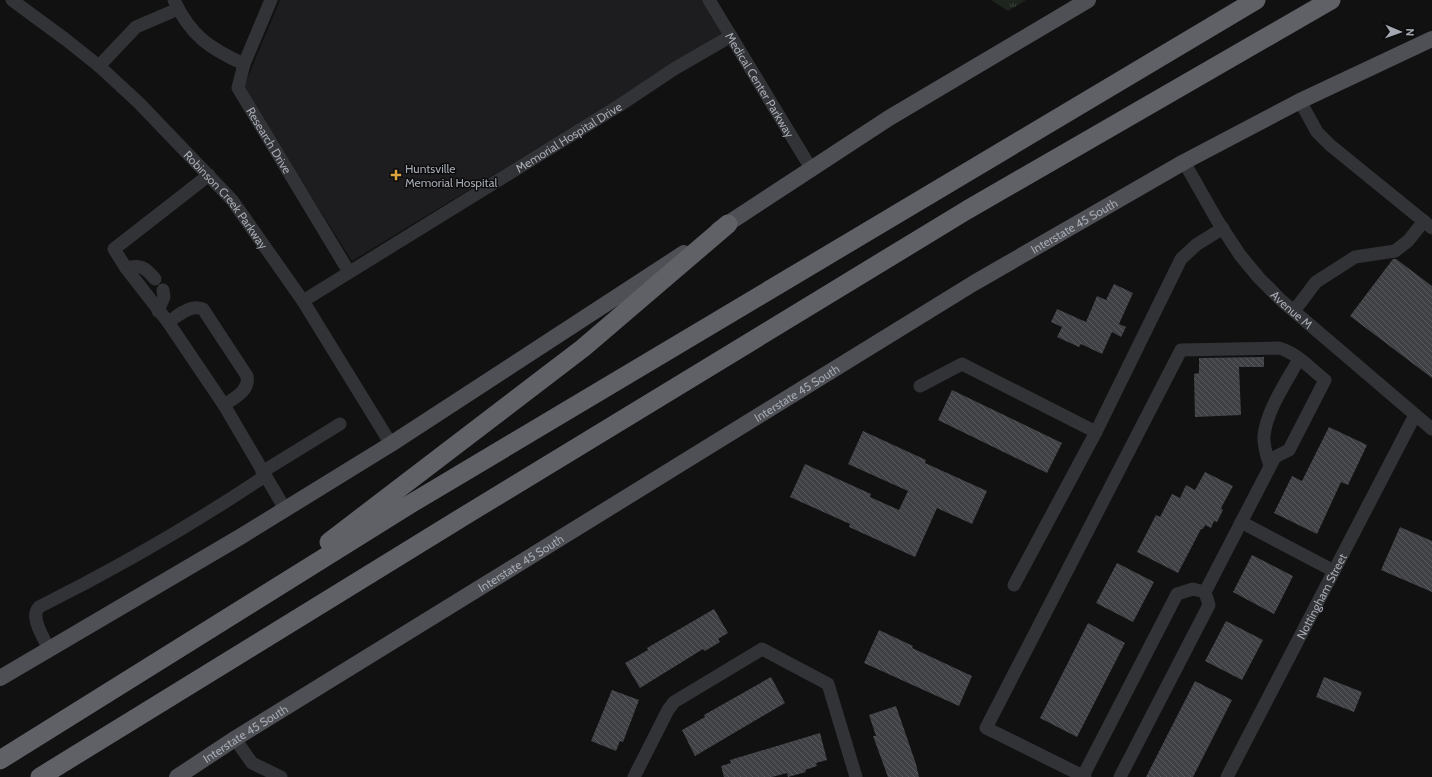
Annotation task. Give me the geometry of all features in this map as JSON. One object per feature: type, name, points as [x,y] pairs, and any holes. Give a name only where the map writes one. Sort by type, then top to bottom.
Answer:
[{"type":"highway","points":[[0,760],[412,503],[1256,0]]},
{"type":"highway","points":[[40,777],[474,510],[967,210],[1331,0]]},
{"type":"highway","points":[[40,735],[150,658],[283,576],[410,482],[582,348],[728,224]]},
{"type":"main road","points":[[0,678],[285,509],[391,444],[812,170],[889,118],[1088,0]]},
{"type":"main road","name":"Interstate 45 South","points":[[177,777],[235,739],[974,283],[1184,162],[1300,101],[1432,39]]},
{"type":"street","name":"Robinson Creek Parkway","points":[[12,0],[99,66],[139,103],[232,200],[303,301],[391,444]]},
{"type":"street","name":"Research Drive","points":[[271,0],[244,64],[238,88],[348,272]]},
{"type":"street","name":"Medical Center Parkway","points":[[709,0],[812,170]]},
{"type":"street","points":[[99,66],[136,27],[176,5],[196,34],[217,52],[244,64]]},
{"type":"street","name":"Memorial Hospital Drive","points":[[303,301],[348,272],[506,177],[674,69],[731,36]]},
{"type":"street","points":[[1294,311],[1316,282],[1355,257],[1395,251],[1428,224],[1330,145],[1318,132],[1300,101]]},
{"type":"street","name":"Avenue M","points":[[1184,162],[1223,228],[1259,278],[1294,311],[1432,429]]},
{"type":"street","points":[[209,175],[114,249],[126,268],[168,322],[224,405],[285,509]]},
{"type":"street","points":[[1014,585],[1096,432],[1181,259],[1196,244],[1223,228]]},
{"type":"street","points":[[126,268],[138,265],[143,267],[155,278]]},
{"type":"street","points":[[158,311],[164,297],[163,290]]},
{"type":"street","points":[[168,322],[191,308],[202,310],[235,358],[247,376],[248,384],[243,391],[224,405]]},
{"type":"street","points":[[1120,777],[1209,605],[1205,592],[1270,466],[1275,457],[1289,450],[1326,380],[1292,353],[1279,348],[1181,350],[986,728],[1084,777],[1177,594],[1193,589],[1205,592]]},
{"type":"street","points":[[1270,466],[1265,448],[1264,437],[1266,422],[1299,359]]},
{"type":"street","points":[[920,386],[962,364],[1096,432]]},
{"type":"street","name":"Nottingham Street","points":[[1227,777],[1415,415]]},
{"type":"street","points":[[49,649],[35,617],[35,611],[39,607],[108,573],[178,533],[340,424]]},
{"type":"street","points":[[1241,522],[1334,571]]},
{"type":"street","points":[[634,777],[668,710],[674,702],[762,649],[828,684],[856,777]]},
{"type":"street","points":[[235,739],[262,774],[281,777]]},
{"type":"shaded area","name":"Huntsville Memorial Hospital","points":[[280,0],[703,0],[723,35],[352,261],[243,89]]},
{"type":"green space","points":[[991,0],[1026,0],[1008,11]]},
{"type":"building","points":[[1393,259],[1396,259],[1432,286],[1432,378],[1350,316]]},
{"type":"building","points":[[1114,284],[1133,293],[1119,324],[1126,327],[1121,337],[1112,332],[1102,354],[1081,344],[1079,347],[1057,337],[1062,327],[1051,322],[1057,309],[1086,322],[1097,296],[1106,300]]},
{"type":"building","points":[[1264,357],[1264,367],[1239,367],[1241,415],[1195,417],[1194,374],[1199,373],[1199,358]]},
{"type":"building","points":[[952,390],[1062,443],[1047,473],[938,420]]},
{"type":"building","points":[[1329,427],[1367,445],[1348,485],[1341,482],[1317,534],[1274,513],[1292,476],[1302,481]]},
{"type":"building","points":[[863,431],[926,460],[925,463],[987,491],[972,524],[937,508],[915,557],[849,527],[850,524],[790,497],[805,464],[871,494],[870,497],[899,510],[908,491],[848,464]]},
{"type":"building","points":[[1205,472],[1233,486],[1221,508],[1223,510],[1217,522],[1214,521],[1211,528],[1205,525],[1203,529],[1201,529],[1178,573],[1137,552],[1156,515],[1160,517],[1172,494],[1180,498],[1186,485],[1195,490]]},
{"type":"building","points":[[1400,527],[1432,541],[1432,592],[1381,570]]},
{"type":"building","points":[[1252,555],[1293,576],[1274,614],[1233,592]]},
{"type":"building","points":[[1117,563],[1154,582],[1133,622],[1096,603]]},
{"type":"building","points":[[714,609],[728,633],[718,639],[720,642],[705,651],[703,649],[640,688],[625,663],[648,650],[647,648]]},
{"type":"building","points":[[1226,621],[1263,640],[1242,680],[1205,661]]},
{"type":"building","points":[[1088,623],[1125,643],[1077,737],[1040,718]]},
{"type":"building","points":[[879,630],[913,646],[912,648],[972,676],[959,706],[864,663]]},
{"type":"building","points":[[771,677],[785,703],[695,756],[682,730],[705,717],[704,715]]},
{"type":"building","points":[[1324,677],[1362,692],[1354,712],[1316,697]]},
{"type":"building","points":[[1195,681],[1232,700],[1193,777],[1146,777]]},
{"type":"building","points":[[612,690],[639,700],[623,742],[620,741],[616,751],[591,741]]},
{"type":"building","points":[[896,706],[919,777],[888,777],[873,736],[876,736],[869,715]]},
{"type":"building","points":[[820,733],[827,760],[816,763],[817,766],[805,770],[806,772],[788,777],[787,773],[772,777],[724,777],[721,766],[731,763],[730,760]]},
{"type":"place","name":"Huntsville Memorial Hospital","points":[[396,175]]}]
